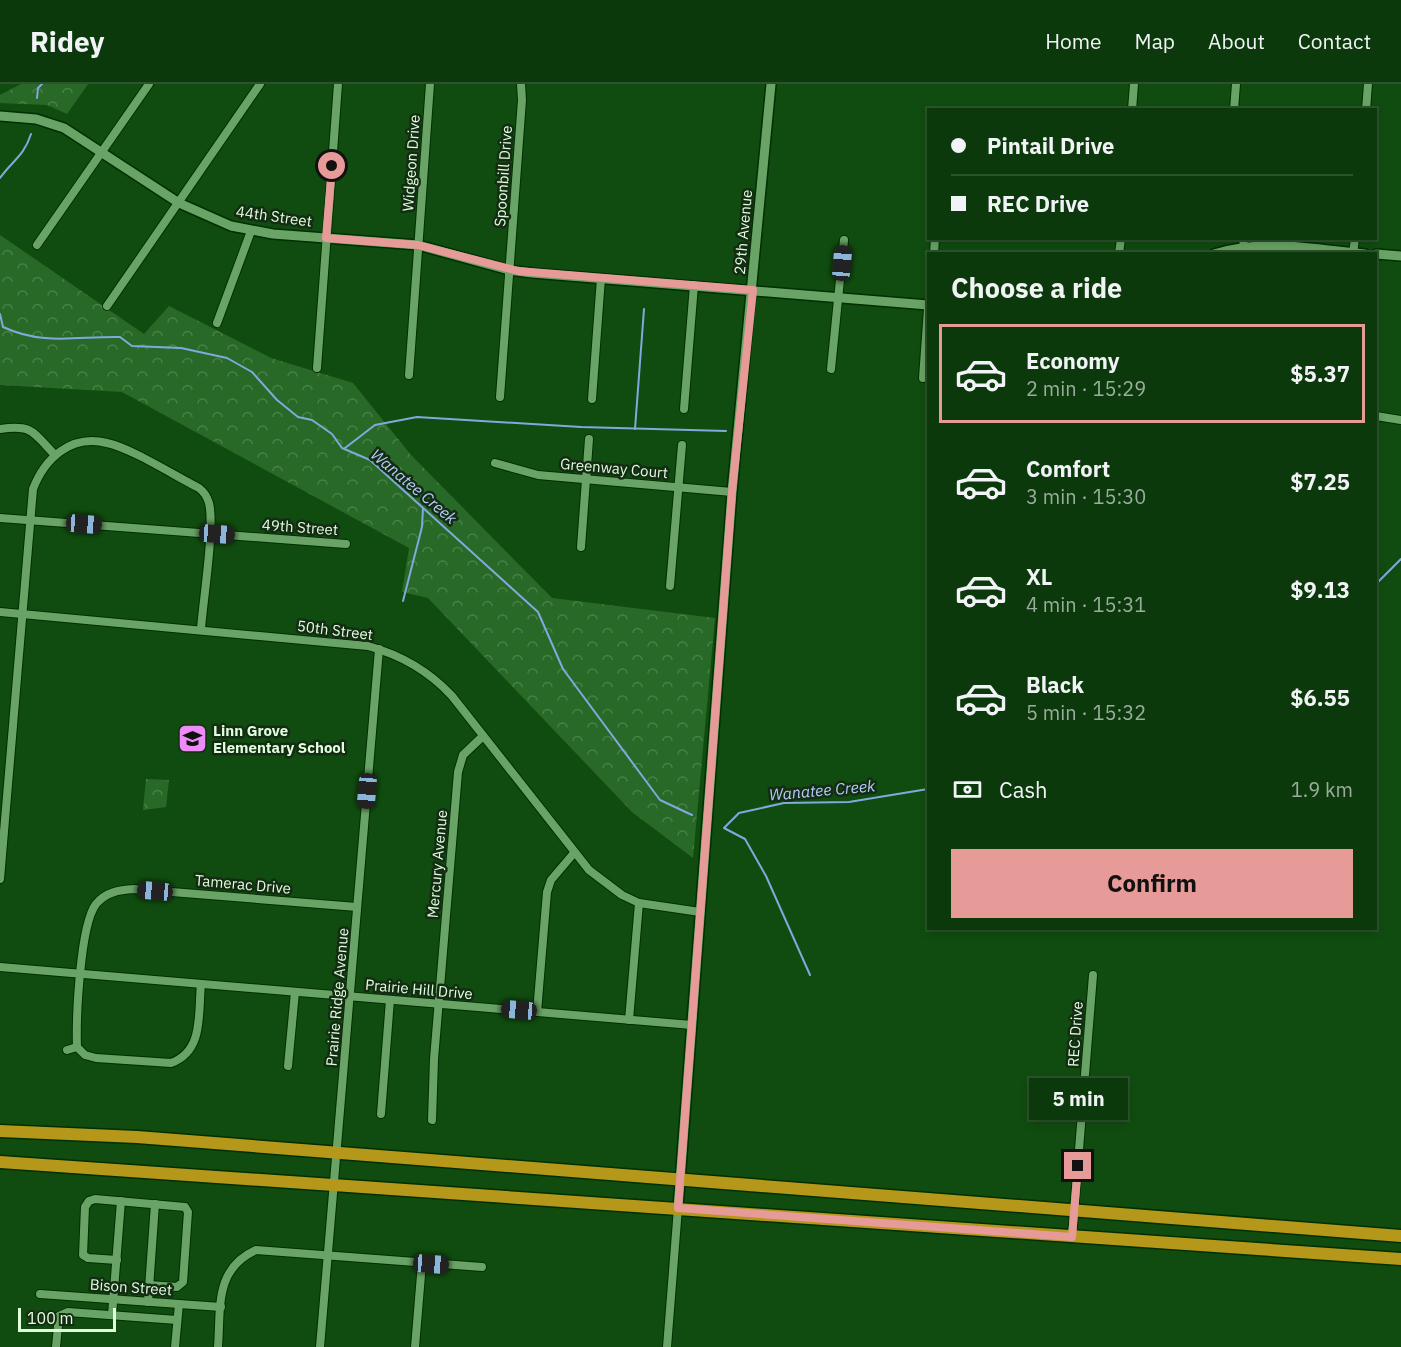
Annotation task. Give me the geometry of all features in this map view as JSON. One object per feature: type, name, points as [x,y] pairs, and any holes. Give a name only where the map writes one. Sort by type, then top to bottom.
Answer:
[{"type":"highway","points":[[0,1131],[137,1137],[1401,1236]]},
{"type":"highway","points":[[0,1161],[1401,1259]]},
{"type":"street","points":[[37,245],[149,84]]},
{"type":"street","points":[[107,306],[260,84]]},
{"type":"street","points":[[317,368],[338,84]]},
{"type":"street","name":"Widgeon Drive","points":[[409,375],[430,84]]},
{"type":"street","name":"Spoonbill Drive","points":[[500,397],[522,100],[521,84]]},
{"type":"street","name":"29th Avenue","points":[[678,1208],[732,492],[771,84]]},
{"type":"street","points":[[1132,108],[1134,84]]},
{"type":"street","points":[[1234,108],[1236,84]]},
{"type":"street","points":[[1366,108],[1368,84]]},
{"type":"street","name":"44th Street","points":[[0,116],[50,122],[77,134],[179,203],[213,219],[251,231],[418,245],[509,270],[838,297],[927,307]]},
{"type":"street","points":[[217,323],[251,231]]},
{"type":"street","points":[[831,369],[844,240]]},
{"type":"street","points":[[1222,252],[1244,246],[1279,246],[1342,252]]},
{"type":"street","points":[[1377,254],[1401,256]]},
{"type":"street","points":[[592,399],[601,278]]},
{"type":"street","points":[[684,409],[694,285]]},
{"type":"street","points":[[923,378],[927,321]]},
{"type":"street","points":[[1377,416],[1401,420]]},
{"type":"street","points":[[0,429],[20,426],[30,430],[54,454]]},
{"type":"street","points":[[581,547],[589,439]]},
{"type":"street","points":[[0,879],[33,489],[40,470],[54,454],[70,446],[107,442],[199,488],[206,494],[210,505],[209,534],[201,630]]},
{"type":"street","points":[[670,586],[682,445]]},
{"type":"street","name":"Greenway Court","points":[[495,463],[538,475],[732,492]]},
{"type":"street","name":"49th Street","points":[[0,518],[346,544]]},
{"type":"street","name":"50th Street","points":[[0,612],[379,649],[406,660],[438,680],[574,853],[605,882],[622,895],[639,903],[700,912]]},
{"type":"street","name":"Prairie Ridge Avenue","points":[[320,1347],[379,649]]},
{"type":"street","name":"Mercury Avenue","points":[[432,1120],[458,772],[463,755],[483,735]]},
{"type":"street","points":[[537,1012],[547,892],[551,880],[574,853]]},
{"type":"street","name":"Tamerac Drive","points":[[77,1047],[88,919],[96,905],[106,895],[120,890],[134,889],[357,907]]},
{"type":"street","points":[[629,1020],[639,903]]},
{"type":"street","name":"Prairie Hill Drive","points":[[0,968],[692,1025]]},
{"type":"street","name":"REC Drive","points":[[1072,1237],[1093,975]]},
{"type":"street","points":[[67,1050],[77,1047],[85,1055],[96,1058],[171,1063],[182,1059],[193,1048],[201,984]]},
{"type":"street","points":[[288,1066],[295,992]]},
{"type":"street","points":[[381,1114],[390,1000]]},
{"type":"street","points":[[117,1260],[88,1258],[83,1255],[85,1207],[89,1201],[95,1199],[182,1205],[188,1212],[183,1282],[177,1287],[149,1285]]},
{"type":"street","points":[[112,1315],[122,1201]]},
{"type":"street","points":[[148,1302],[155,1204]]},
{"type":"street","points":[[667,1347],[678,1208]]},
{"type":"street","points":[[218,1347],[223,1282],[238,1259],[250,1253],[269,1249],[482,1267]]},
{"type":"street","points":[[416,1347],[422,1263]]},
{"type":"street","name":"Bison Street","points":[[40,1294],[221,1307]]},
{"type":"street","points":[[175,1347],[179,1304]]},
{"type":"street","points":[[64,1347],[56,1347],[57,1322],[62,1313],[177,1320]]},
{"type":"green space","points":[[21,84],[88,84],[67,114],[47,105],[0,103],[0,95]]},
{"type":"green space","points":[[0,235],[144,334],[169,306],[271,358],[353,383],[411,455],[552,598],[715,618],[693,858],[632,812],[428,598],[402,592],[409,548],[122,392],[0,385]]},
{"type":"green space","points":[[146,779],[169,780],[166,807],[143,810]]},
{"type":"waterway","points":[[37,98],[38,88],[42,84]]},
{"type":"waterway","points":[[0,178],[22,153],[31,134]]},
{"type":"waterway","points":[[635,429],[644,309]]},
{"type":"waterway","name":"Wanatee Creek","points":[[0,314],[3,327],[18,333],[61,339],[120,337],[132,346],[181,348],[227,358],[252,372],[277,400],[298,417],[312,420],[332,434],[342,448],[370,460],[538,612],[563,669],[660,800],[692,815]]},
{"type":"waterway","points":[[345,448],[375,425],[417,417],[581,427],[726,431]]},
{"type":"waterway","points":[[403,601],[422,527],[423,508]]},
{"type":"waterway","name":"Wanatee Creek","points":[[1377,583],[1401,559]]},
{"type":"waterway","name":"Wanatee Creek","points":[[810,975],[766,876],[745,839],[724,828],[739,813],[784,803],[849,802],[927,789]]},
{"type":"place","name":"Linn Grove Elementary School","points":[[192,739]]},
{"type":"route","points":[[332,166],[326,238],[418,245],[509,270],[532,273],[753,290],[732,492],[678,1208],[1072,1237],[1078,1166]]}]
